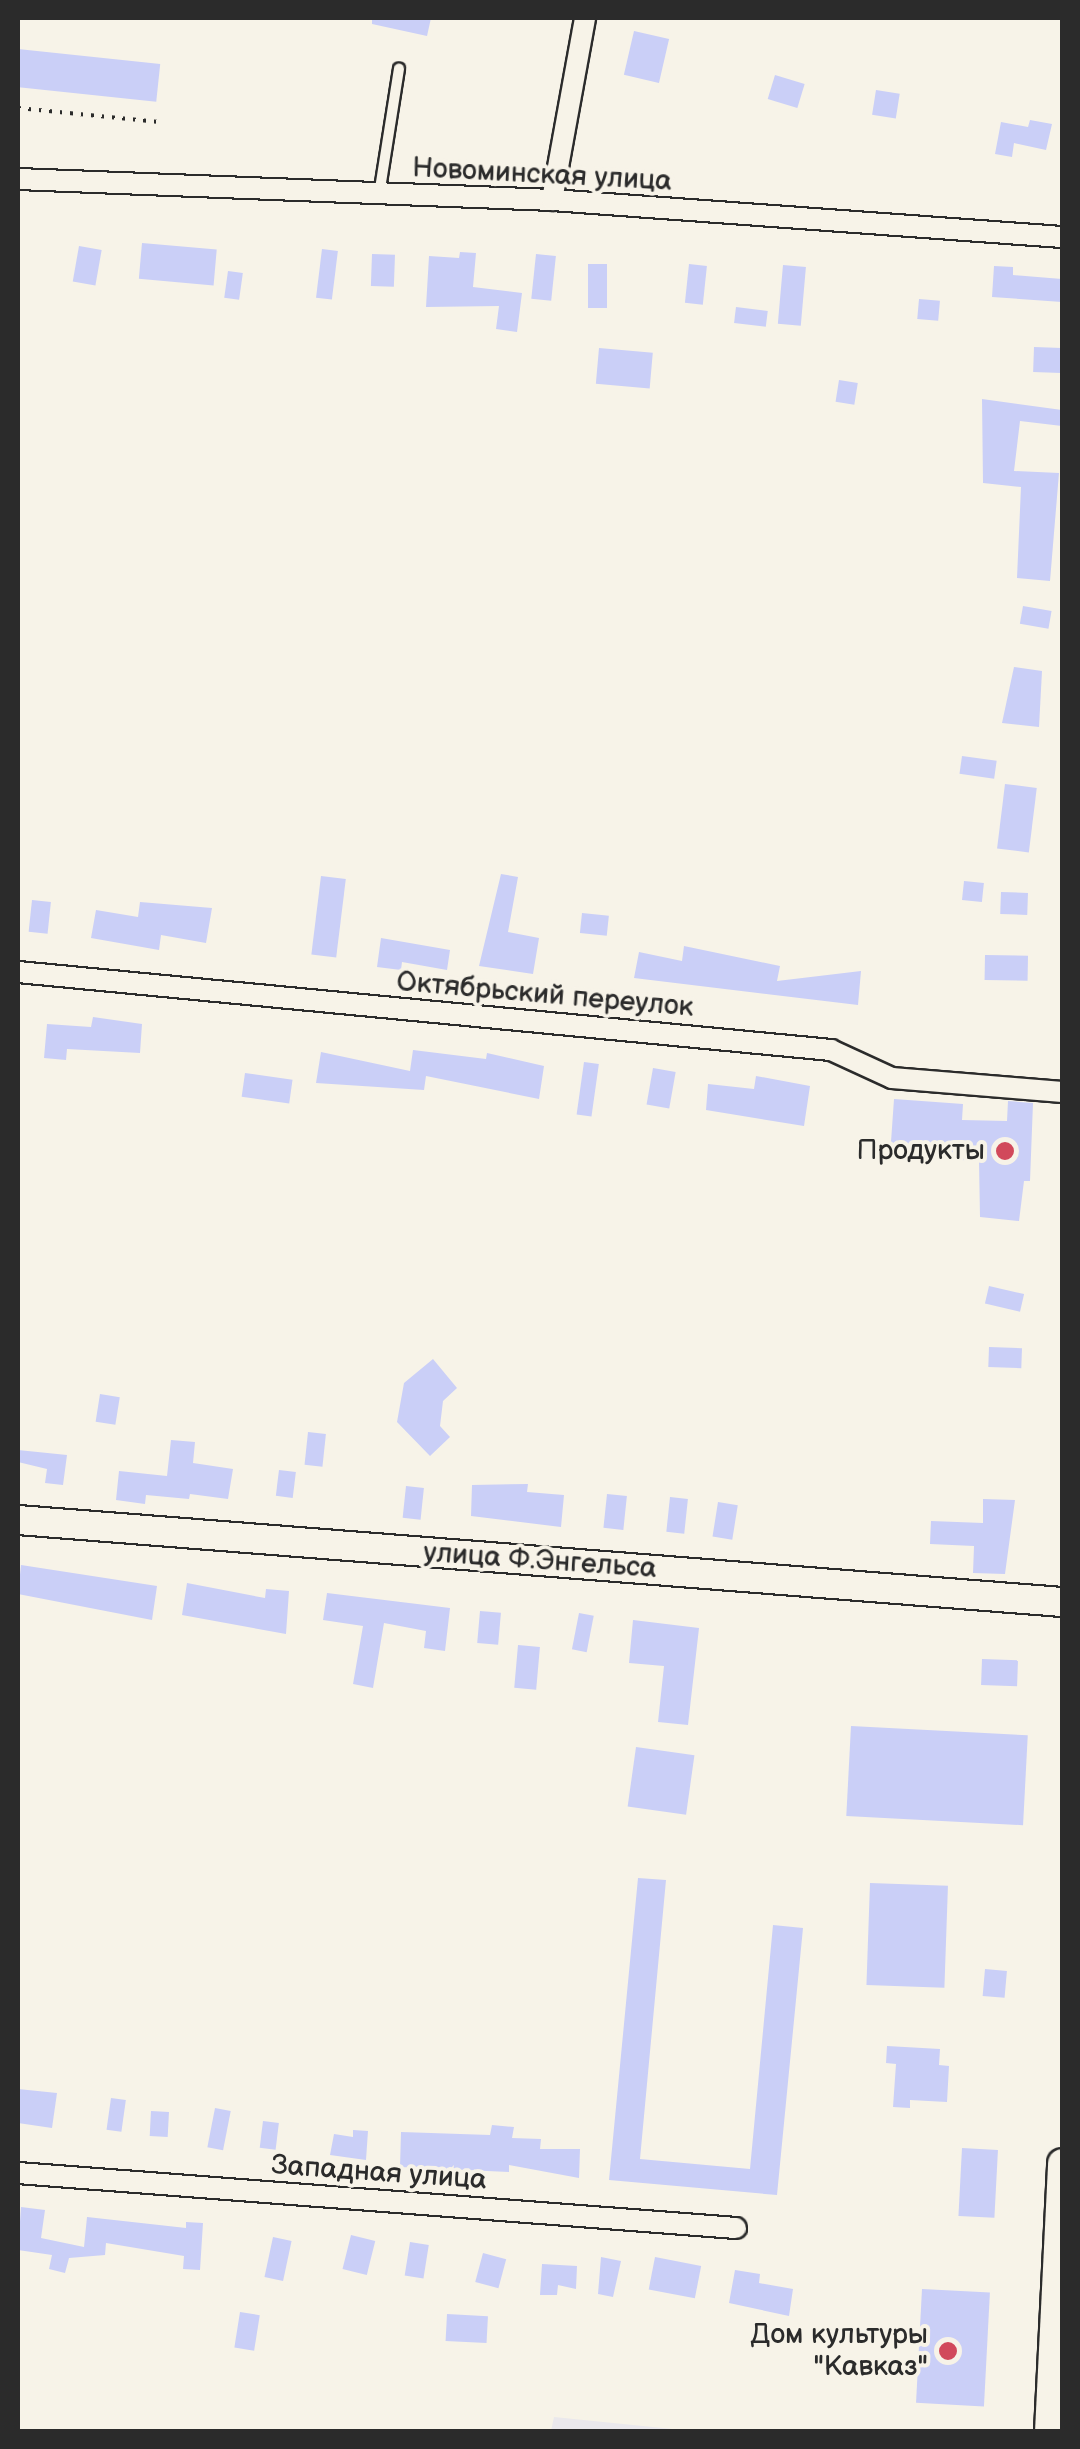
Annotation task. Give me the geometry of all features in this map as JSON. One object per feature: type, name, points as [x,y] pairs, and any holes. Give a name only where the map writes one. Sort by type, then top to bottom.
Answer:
[{"type":"main road","name":"улица Ф.Энгельса","points":[[18,1520],[1062,1602]]},
{"type":"main road","points":[[1049,2432],[1062,2164]]},
{"type":"street","points":[[552,200],[585,18]]},
{"type":"street","name":"Новоминская улица","points":[[18,179],[552,200],[1062,237]]},
{"type":"street","name":"Октябрьский переулок","points":[[18,972],[831,1050],[892,1078],[1062,1092]]},
{"type":"street","name":"Западная улица","points":[[18,2173],[736,2228]]},
{"type":"lane","points":[[379,195],[398,69]]},
{"type":"path","points":[[18,108],[158,122]]},
{"type":"shaded area","points":[[554,2417],[692,2431],[551,2431]]},
{"type":"building","points":[[372,18],[431,18],[427,36],[372,24]]},
{"type":"building","points":[[634,31],[669,39],[659,83],[624,75]]},
{"type":"building","points":[[18,49],[160,64],[156,102],[18,87]]},
{"type":"building","points":[[775,75],[805,84],[797,108],[768,99]]},
{"type":"building","points":[[876,90],[900,94],[896,118],[872,115]]},
{"type":"building","points":[[1030,120],[1052,124],[1046,150],[1014,143],[1012,157],[995,154],[1001,122],[1028,127]]},
{"type":"building","points":[[142,243],[217,250],[214,285],[139,279]]},
{"type":"building","points":[[79,246],[102,250],[95,285],[73,281]]},
{"type":"building","points":[[322,249],[338,251],[332,300],[316,298]]},
{"type":"building","points":[[460,252],[476,253],[473,287],[522,293],[517,332],[496,329],[499,306],[426,307],[429,256],[459,258]]},
{"type":"building","points":[[372,254],[395,255],[394,287],[371,286]]},
{"type":"building","points":[[536,254],[556,256],[551,301],[531,299]]},
{"type":"building","points":[[588,264],[607,264],[607,308],[588,308]]},
{"type":"building","points":[[689,264],[707,266],[703,305],[685,303]]},
{"type":"building","points":[[783,265],[806,267],[801,326],[778,324]]},
{"type":"building","points":[[994,266],[1013,267],[1013,275],[1062,279],[1062,302],[992,297]]},
{"type":"building","points":[[228,271],[243,273],[239,300],[224,298]]},
{"type":"building","points":[[919,299],[940,301],[938,321],[917,319]]},
{"type":"building","points":[[736,307],[768,311],[766,327],[734,323]]},
{"type":"building","points":[[1034,347],[1062,348],[1061,373],[1033,372]]},
{"type":"building","points":[[599,348],[653,353],[650,389],[596,384]]},
{"type":"building","points":[[839,380],[858,383],[854,405],[836,402]]},
{"type":"building","points":[[982,399],[1062,410],[1062,426],[1020,421],[1014,471],[1059,473],[1050,581],[1017,578],[1021,487],[983,483]]},
{"type":"building","points":[[1023,606],[1052,611],[1048,629],[1020,624]]},
{"type":"building","points":[[1014,667],[1042,671],[1039,727],[1002,723]]},
{"type":"building","points":[[962,756],[997,761],[994,779],[959,774]]},
{"type":"building","points":[[1005,784],[1037,788],[1029,852],[997,849]]},
{"type":"building","points":[[501,874],[518,877],[508,932],[539,938],[533,974],[479,966]]},
{"type":"building","points":[[321,876],[346,879],[336,957],[311,954]]},
{"type":"building","points":[[964,881],[984,883],[982,902],[962,900]]},
{"type":"building","points":[[1001,892],[1028,893],[1027,915],[1000,914]]},
{"type":"building","points":[[32,900],[51,902],[48,934],[29,932]]},
{"type":"building","points":[[140,902],[212,908],[206,943],[161,935],[159,950],[91,938],[96,910],[138,917]]},
{"type":"building","points":[[582,913],[609,916],[607,936],[580,933]]},
{"type":"building","points":[[381,938],[450,950],[447,970],[402,962],[401,970],[377,967]]},
{"type":"building","points":[[684,946],[780,966],[777,981],[861,971],[858,1005],[634,978],[639,952],[682,961]]},
{"type":"building","points":[[985,955],[1028,956],[1028,981],[985,980]]},
{"type":"building","points":[[93,1017],[142,1024],[140,1053],[67,1049],[66,1060],[44,1058],[47,1024],[91,1027]]},
{"type":"building","points":[[413,1050],[486,1059],[487,1053],[544,1066],[539,1099],[426,1076],[424,1090],[316,1083],[321,1052],[410,1071]]},
{"type":"building","points":[[584,1062],[599,1064],[591,1117],[577,1114]]},
{"type":"building","points":[[653,1068],[676,1072],[669,1108],[647,1104]]},
{"type":"building","points":[[245,1073],[293,1080],[289,1103],[242,1097]]},
{"type":"building","points":[[756,1076],[810,1086],[804,1126],[706,1110],[708,1084],[754,1089]]},
{"type":"building","points":[[894,1099],[963,1104],[962,1120],[1007,1121],[1008,1101],[1033,1103],[1030,1181],[1024,1181],[1019,1221],[980,1217],[979,1161],[890,1156]]},
{"type":"building","points":[[989,1286],[1024,1294],[1020,1312],[985,1304]]},
{"type":"building","points":[[989,1347],[1022,1348],[1021,1368],[988,1367]]},
{"type":"building","points":[[433,1359],[457,1388],[443,1401],[440,1426],[450,1437],[430,1456],[397,1422],[404,1383]]},
{"type":"building","points":[[100,1394],[120,1397],[115,1425],[96,1422]]},
{"type":"building","points":[[308,1432],[326,1434],[322,1467],[305,1465]]},
{"type":"building","points":[[171,1440],[195,1442],[193,1463],[233,1469],[228,1499],[190,1494],[189,1499],[146,1495],[145,1504],[116,1500],[119,1471],[167,1476]]},
{"type":"building","points":[[18,1450],[67,1455],[63,1485],[45,1483],[47,1469],[18,1462]]},
{"type":"building","points":[[279,1470],[296,1472],[293,1498],[276,1496]]},
{"type":"building","points":[[528,1484],[527,1492],[564,1495],[561,1527],[471,1516],[472,1485]]},
{"type":"building","points":[[406,1486],[424,1488],[421,1520],[403,1518]]},
{"type":"building","points":[[607,1494],[627,1496],[623,1530],[603,1528]]},
{"type":"building","points":[[670,1497],[688,1499],[684,1534],[666,1532]]},
{"type":"building","points":[[983,1499],[1015,1500],[1005,1574],[973,1573],[974,1546],[930,1544],[931,1521],[983,1523]]},
{"type":"building","points":[[718,1502],[738,1505],[732,1540],[713,1537]]},
{"type":"building","points":[[21,1565],[157,1586],[152,1620],[18,1594]]},
{"type":"building","points":[[187,1583],[265,1598],[266,1589],[289,1591],[286,1634],[182,1615]]},
{"type":"building","points":[[327,1593],[450,1608],[445,1651],[424,1648],[426,1631],[384,1623],[373,1688],[353,1684],[363,1626],[323,1620]]},
{"type":"building","points":[[480,1611],[501,1613],[498,1645],[477,1643]]},
{"type":"building","points":[[579,1613],[594,1616],[587,1652],[572,1649]]},
{"type":"building","points":[[633,1620],[699,1628],[688,1725],[658,1722],[664,1666],[629,1663]]},
{"type":"building","points":[[518,1645],[540,1647],[536,1690],[514,1688]]},
{"type":"building","points":[[982,1659],[1018,1660],[1017,1686],[981,1685]]},
{"type":"building","points":[[851,1726],[1028,1735],[1023,1825],[846,1816]]},
{"type":"building","points":[[636,1747],[694,1755],[686,1815],[628,1806]]},
{"type":"building","points":[[638,1878],[666,1880],[640,2159],[750,2169],[773,1925],[803,1928],[777,2195],[609,2180]]},
{"type":"building","points":[[870,1883],[948,1886],[944,1988],[866,1985]]},
{"type":"building","points":[[985,1969],[1007,1971],[1005,1998],[983,1996]]},
{"type":"building","points":[[887,2046],[940,2049],[939,2065],[949,2066],[947,2102],[910,2100],[910,2108],[893,2107],[896,2064],[886,2063]]},
{"type":"building","points":[[18,2089],[57,2093],[52,2128],[18,2123]]},
{"type":"building","points":[[111,2098],[126,2100],[121,2132],[107,2130]]},
{"type":"building","points":[[215,2108],[231,2111],[223,2150],[207,2147]]},
{"type":"building","points":[[151,2111],[169,2112],[168,2137],[150,2136]]},
{"type":"building","points":[[263,2121],[279,2123],[276,2150],[260,2148]]},
{"type":"building","points":[[492,2125],[514,2127],[512,2138],[541,2139],[540,2149],[580,2149],[579,2178],[509,2165],[509,2172],[400,2167],[401,2132],[490,2135]]},
{"type":"building","points":[[353,2130],[368,2131],[366,2160],[330,2155],[334,2134],[353,2137]]},
{"type":"building","points":[[962,2148],[998,2150],[994,2218],[958,2216]]},
{"type":"building","points":[[21,2207],[45,2210],[41,2238],[84,2247],[87,2217],[186,2228],[186,2222],[203,2223],[200,2270],[183,2269],[184,2256],[106,2243],[105,2255],[69,2258],[65,2273],[49,2269],[52,2255],[18,2250]]},
{"type":"building","points":[[351,2235],[375,2241],[367,2275],[343,2269]]},
{"type":"building","points":[[273,2237],[292,2241],[283,2281],[264,2277]]},
{"type":"building","points":[[410,2242],[429,2245],[423,2279],[405,2276]]},
{"type":"building","points":[[483,2253],[506,2259],[498,2288],[475,2282]]},
{"type":"building","points":[[601,2257],[621,2261],[613,2297],[598,2294]]},
{"type":"building","points":[[655,2257],[701,2266],[695,2298],[649,2289]]},
{"type":"building","points":[[542,2264],[577,2266],[576,2289],[558,2285],[557,2295],[540,2295]]},
{"type":"building","points":[[735,2270],[760,2274],[759,2283],[793,2289],[789,2316],[729,2303]]},
{"type":"building","points":[[922,2289],[990,2293],[984,2406],[916,2403]]},
{"type":"building","points":[[240,2312],[260,2315],[254,2351],[234,2348]]},
{"type":"building","points":[[447,2314],[488,2316],[487,2343],[446,2341]]},
{"type":"place","name":"Продукты","points":[[1005,1151]]},
{"type":"place","name":"Дом культуры \"Кавказ\"","points":[[948,2351]]}]
